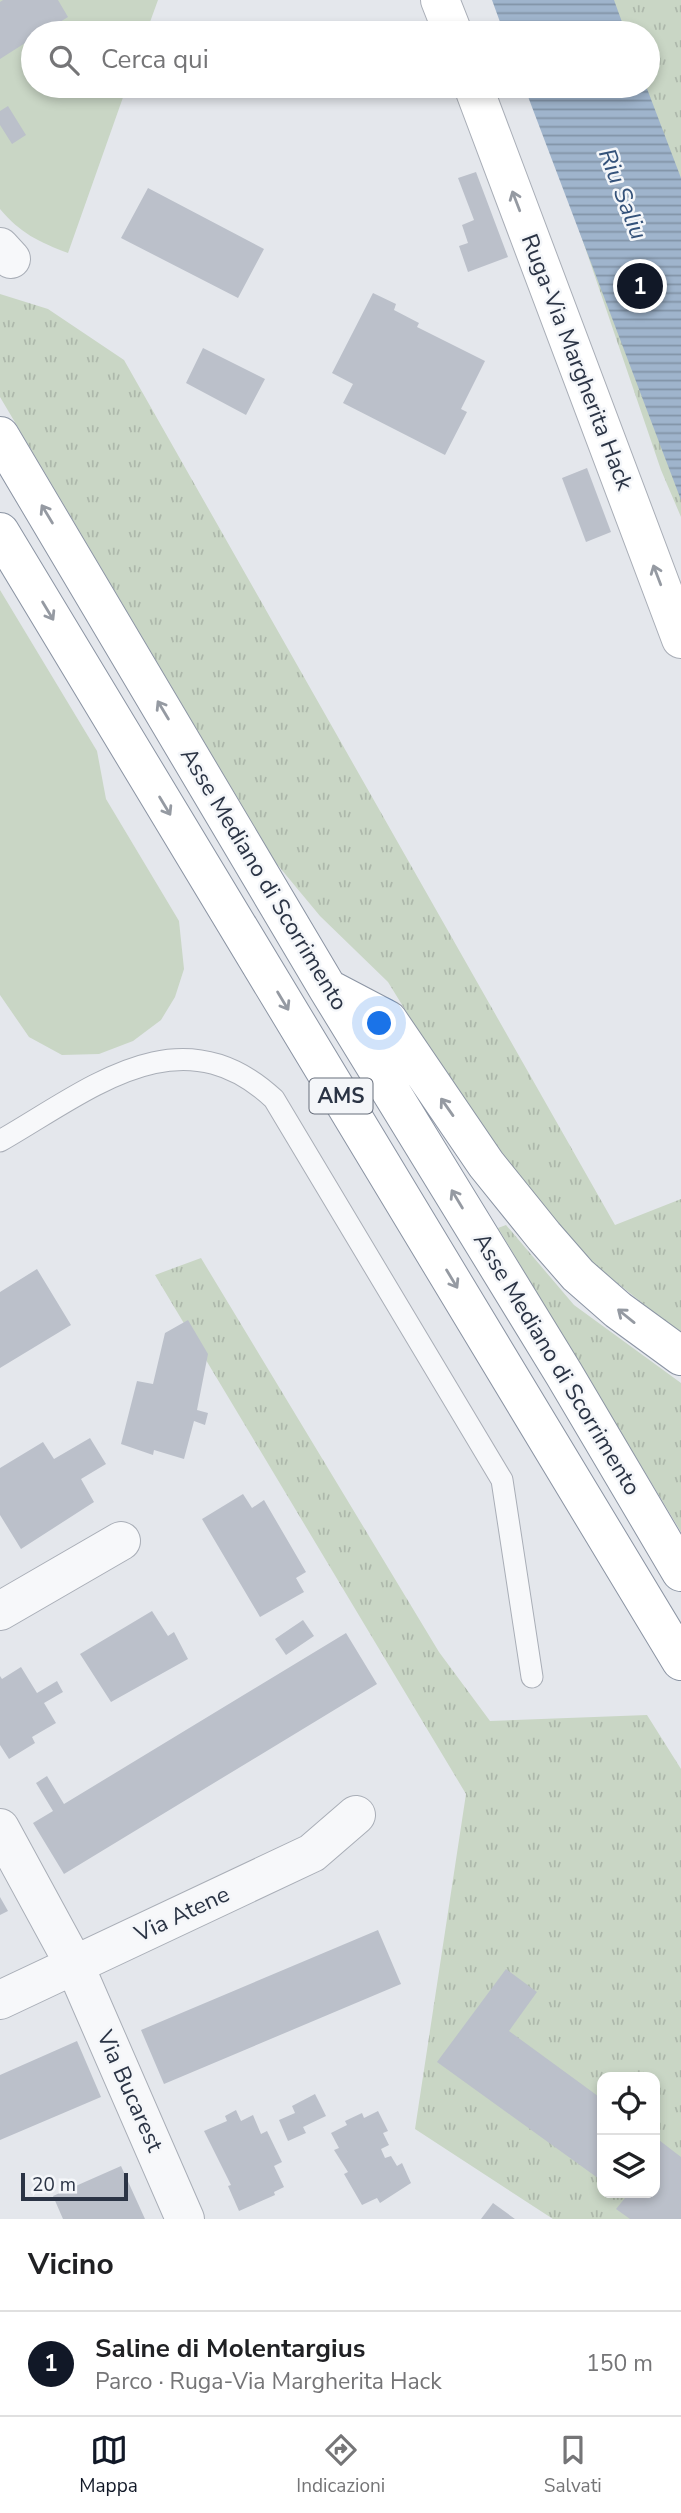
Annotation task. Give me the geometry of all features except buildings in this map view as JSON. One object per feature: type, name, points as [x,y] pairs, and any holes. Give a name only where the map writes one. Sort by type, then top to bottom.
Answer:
[{"type":"main road","points":[[440,0],[448,21]]},
{"type":"main road","name":"Ruga-Via Margherita Hack","points":[[478,98],[681,639]]},
{"type":"main road","name":"Asse Mediano di Scorrimento","points":[[0,436],[328,989],[564,1374],[681,1572]]},
{"type":"main road","name":"Asse Mediano di Scorrimento","points":[[0,532],[681,1661]]},
{"type":"main road","points":[[328,989],[388,1020],[486,1164],[544,1237],[578,1275],[618,1310],[681,1356]]},
{"type":"street","points":[[0,1611],[121,1541]]},
{"type":"street","name":"Via Atene","points":[[0,2000],[312,1853],[356,1815]]},
{"type":"street","name":"Via Bucarest","points":[[0,1828],[74,1964],[185,2219]]},
{"type":"lane","points":[[0,1141],[126,1069],[163,1060],[193,1058],[221,1065],[253,1079],[274,1100],[502,1480],[532,1677]]},
{"type":"green space","points":[[0,0],[158,0],[150,21],[21,21],[21,98],[123,98],[68,253],[31,236],[0,209]]},
{"type":"green space","points":[[494,0],[681,0],[681,517],[661,470],[534,98],[660,98],[660,21],[503,21]]},
{"type":"green space","points":[[0,294],[48,309],[124,360],[615,1225],[681,1199],[681,1334],[596,1266],[545,1214],[439,1065],[388,982],[320,916],[276,863],[0,397]]},
{"type":"green space","points":[[0,590],[97,751],[106,799],[179,921],[184,969],[175,997],[161,1020],[133,1041],[99,1054],[62,1055],[29,1037],[0,995]]},
{"type":"green space","points":[[506,1225],[574,1305],[681,1383],[681,1532],[498,1228]]},
{"type":"green space","points":[[201,1258],[439,1652],[490,1721],[647,1715],[681,1769],[681,2219],[553,2219],[415,2129],[466,1794],[155,1275]]},
{"type":"water","points":[[492,0],[614,0],[622,21],[500,21]]},
{"type":"water","name":"Riu Saliu","points":[[529,98],[651,98],[681,178],[681,500]]},
{"type":"place","name":"Saline di Molentargius","points":[[640,286]]}]
